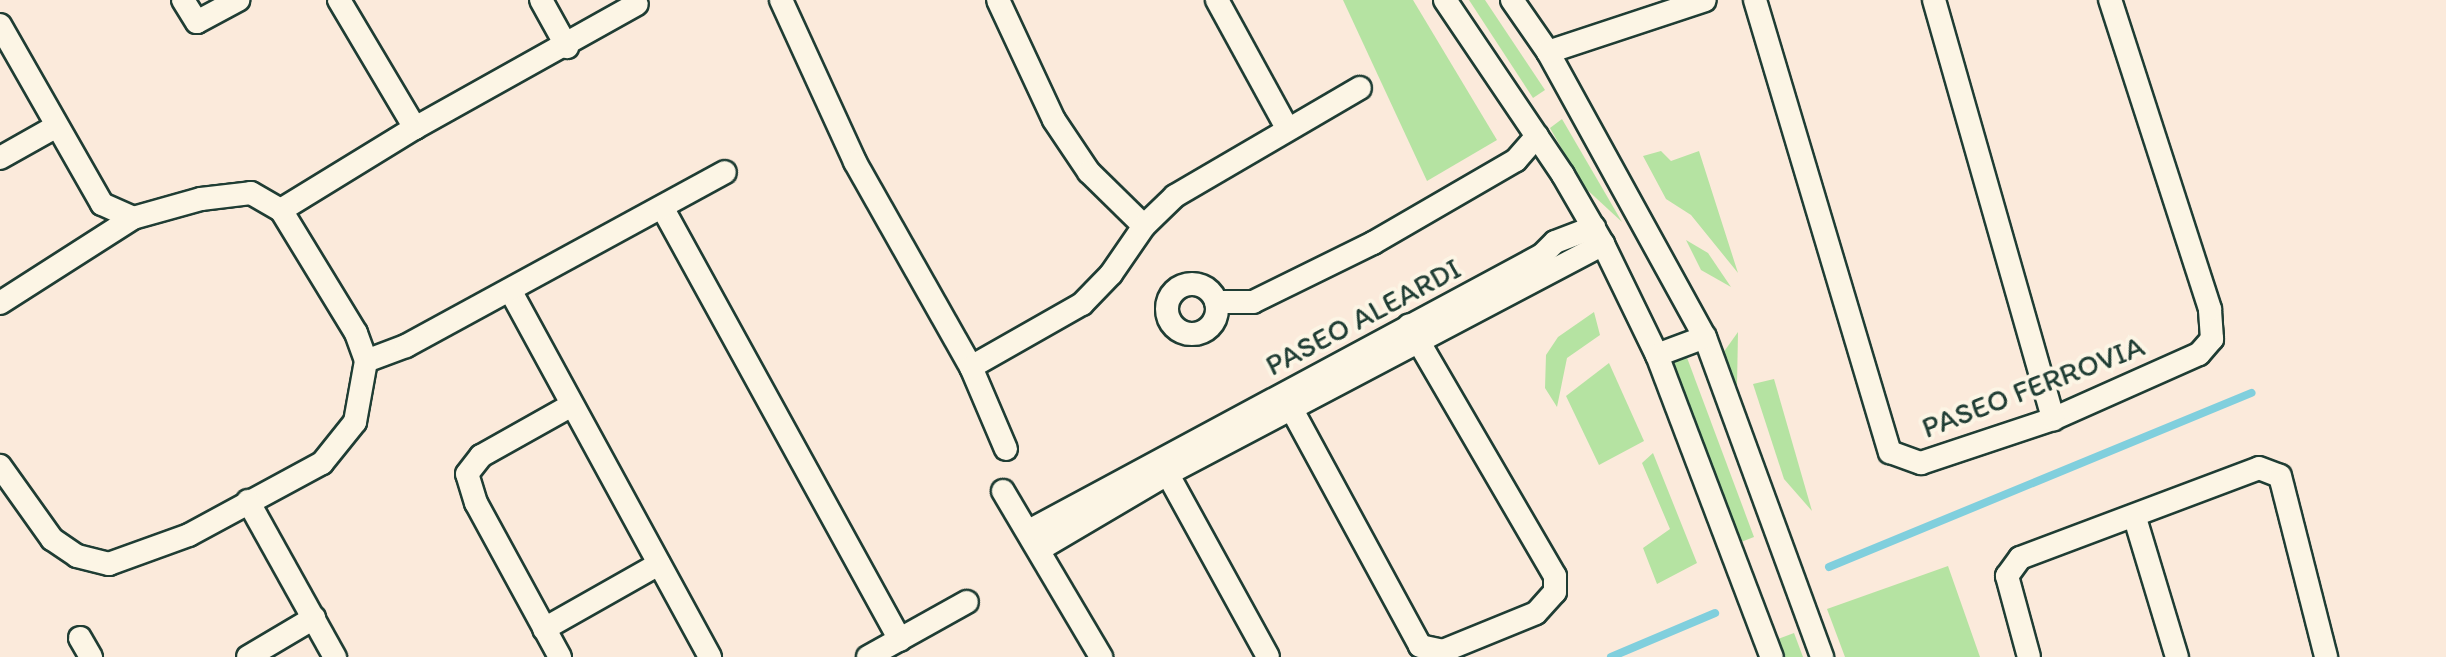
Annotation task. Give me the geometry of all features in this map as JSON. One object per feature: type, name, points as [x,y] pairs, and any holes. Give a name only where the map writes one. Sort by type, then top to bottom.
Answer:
[{"type":"street","points":[[183,0],[197,22],[238,0]]},
{"type":"street","points":[[339,0],[415,128]]},
{"type":"street","points":[[541,0],[567,47]]},
{"type":"street","points":[[781,0],[855,162],[971,367],[1006,449]]},
{"type":"street","points":[[998,0],[1054,120],[1089,172],[1144,226]]},
{"type":"street","points":[[1217,0],[1287,128]]},
{"type":"street","points":[[1445,0],[1537,136],[1599,235],[1657,355],[1772,657]]},
{"type":"street","points":[[1512,0],[1548,52],[1705,337],[1822,657]]},
{"type":"street","points":[[1548,52],[1705,0]]},
{"type":"street","name":"PASEO FERROVIA","points":[[1755,0],[1890,452],[1898,459],[1933,462],[2053,419],[2199,354],[2212,339],[2210,309],[2110,0]]},
{"type":"street","points":[[1934,0],[2053,419]]},
{"type":"street","points":[[281,210],[415,128],[567,47],[637,4]]},
{"type":"street","points":[[0,25],[49,130],[90,206],[92,241]]},
{"type":"street","points":[[971,367],[1082,304],[1111,274],[1144,226],[1175,196],[1360,88]]},
{"type":"street","points":[[0,158],[49,130]]},
{"type":"street","points":[[49,130],[102,204],[133,218]]},
{"type":"street","points":[[1216,302],[1253,302],[1373,243],[1516,160],[1537,136]]},
{"type":"street","points":[[366,361],[406,346],[725,172]]},
{"type":"street","points":[[0,303],[92,241],[133,218],[226,194],[251,193],[281,210],[356,333],[366,361],[355,422],[322,463],[189,535],[109,564],[77,556],[52,539],[10,501],[0,466]]},
{"type":"street","points":[[662,207],[900,640]]},
{"type":"street","name":"PASEO ALEARDI","points":[[1034,540],[1413,332],[1542,255],[1555,242],[1599,235]]},
{"type":"street","points":[[510,290],[710,657]]},
{"type":"street","points":[[1288,403],[1420,646],[1443,651],[1536,613],[1555,592],[1555,576],[1413,332]]},
{"type":"street","points":[[1657,355],[1705,337]]},
{"type":"street","points":[[560,657],[476,503],[467,474],[481,456],[572,405]]},
{"type":"street","points":[[1164,466],[1268,657]]},
{"type":"street","points":[[2029,657],[2008,583],[2014,563],[2259,468],[2275,470],[2326,657]]},
{"type":"street","points":[[1003,491],[1101,657]]},
{"type":"street","points":[[248,501],[335,657]]},
{"type":"street","points":[[2135,518],[2177,657]]},
{"type":"street","points":[[544,629],[659,564]]},
{"type":"street","points":[[868,657],[967,602]]},
{"type":"street","points":[[248,657],[314,618]]},
{"type":"green space","points":[[1343,0],[1413,0],[1497,140],[1427,181]]},
{"type":"green space","points":[[1469,0],[1485,0],[1545,90],[1533,98]]},
{"type":"green space","points":[[1562,119],[1622,222],[1583,186],[1550,128]]},
{"type":"green space","points":[[1661,151],[1671,161],[1699,151],[1738,273],[1691,215],[1666,199],[1643,156]]},
{"type":"green space","points":[[1686,240],[1708,253],[1731,287],[1701,270]]},
{"type":"green space","points":[[1594,312],[1600,335],[1567,358],[1557,407],[1545,388],[1546,355],[1558,337]]},
{"type":"green space","points":[[1738,332],[1737,386],[1723,353]]},
{"type":"green space","points":[[1668,354],[1686,355],[1754,537],[1741,542]]},
{"type":"green space","points":[[1609,363],[1644,441],[1599,465],[1566,396]]},
{"type":"green space","points":[[1774,379],[1812,511],[1784,479],[1753,384]]},
{"type":"green space","points":[[1653,453],[1697,563],[1657,584],[1643,548],[1670,529],[1642,463]]},
{"type":"green space","points":[[1948,566],[1980,657],[1845,657],[1827,609]]},
{"type":"green space","points":[[1794,633],[1803,657],[1785,657],[1778,639]]},
{"type":"waterway","points":[[1829,567],[2252,393]]},
{"type":"waterway","points":[[1611,657],[1715,613]]}]
